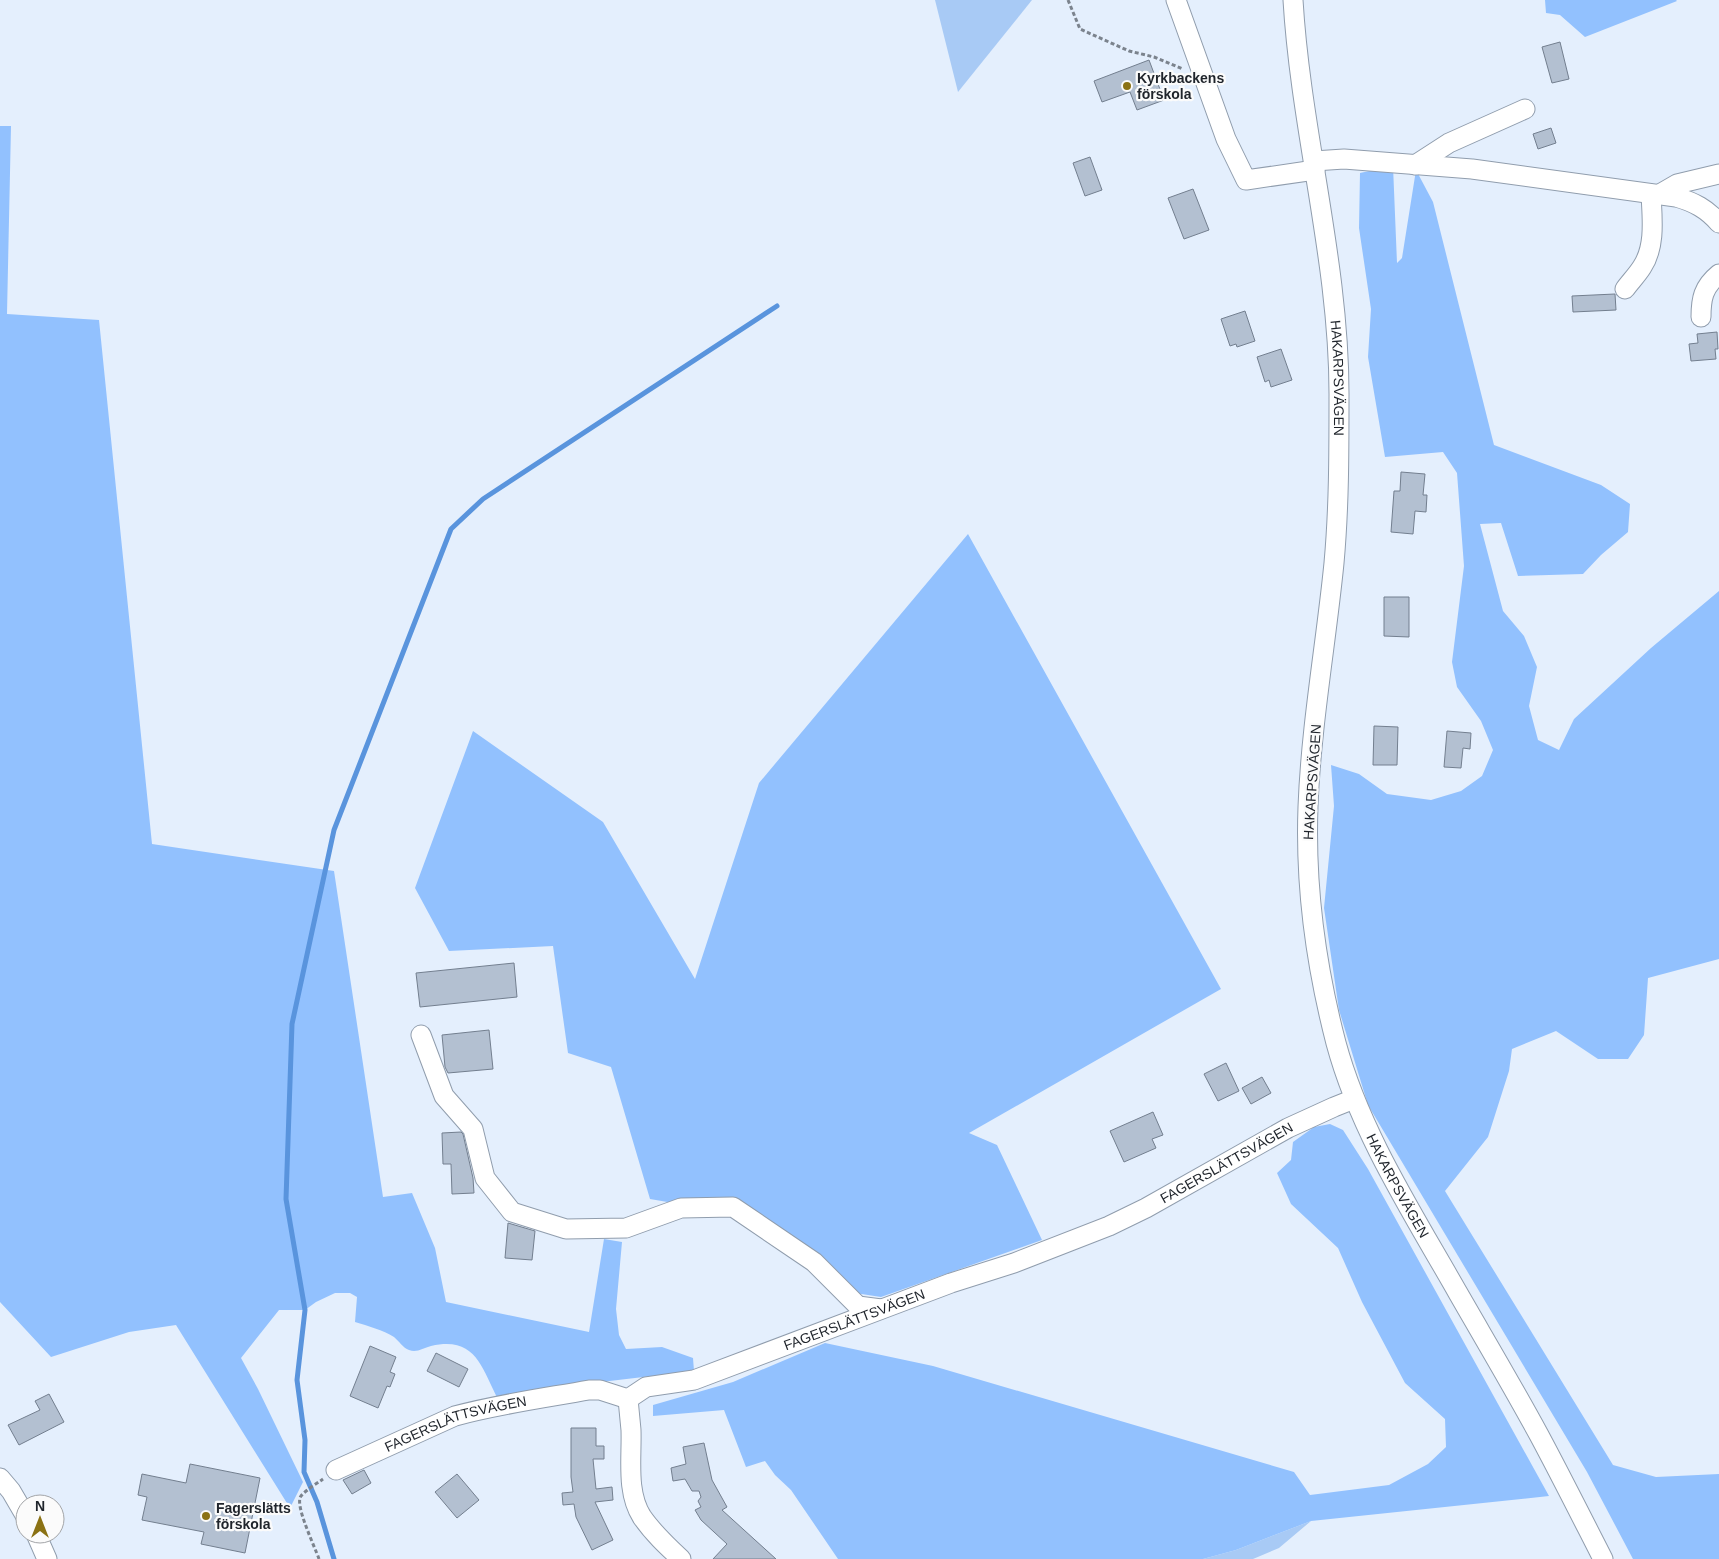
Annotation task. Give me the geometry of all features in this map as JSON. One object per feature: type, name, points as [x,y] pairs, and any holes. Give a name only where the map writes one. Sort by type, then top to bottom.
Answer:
[{"type":"street","points":[[1176,0],[1226,140],[1246,180],[1344,159],[1472,169],[1676,197],[1689,200],[1712,214],[1719,223]]},
{"type":"street","name":"HAKARPSVÄGEN","points":[[1293,0],[1296,38],[1335,317],[1339,395],[1337,518],[1334,563],[1308,806],[1311,911],[1319,968],[1337,1044],[1354,1099],[1377,1148],[1539,1435],[1603,1559]]},
{"type":"street","points":[[1415,165],[1449,143],[1525,109]]},
{"type":"street","points":[[1655,194],[1677,184],[1719,174]]},
{"type":"street","points":[[1625,289],[1643,266],[1648,252],[1652,237],[1655,194]]},
{"type":"street","points":[[1701,317],[1701,302],[1705,289],[1719,274]]},
{"type":"street","points":[[421,1035],[444,1096],[473,1129],[485,1178],[512,1212],[566,1229],[626,1228],[681,1208],[733,1207],[814,1262],[858,1306],[882,1309]]},
{"type":"street","name":"FAGERSLÄTTSVÄGEN","points":[[329,1475],[455,1416],[497,1405],[589,1390],[600,1390],[628,1399],[646,1387],[694,1380],[758,1357],[951,1283],[1014,1263],[1109,1226],[1146,1208],[1288,1128],[1354,1099]]},
{"type":"street","points":[[628,1399],[634,1498],[641,1515],[655,1534],[681,1559]]},
{"type":"street","points":[[0,1478],[15,1499]]},
{"type":"street","points":[[40,1544],[47,1559]]},
{"type":"path","points":[[1068,0],[1080,29],[1129,51],[1170,63],[1204,78]]},
{"type":"path","points":[[319,1559],[298,1502],[300,1496],[329,1475]]},
{"type":"shaded area","points":[[935,0],[1032,0],[958,92]]},
{"type":"shaded area","points":[[1545,0],[1677,1],[1585,37],[1560,15],[1546,13]]},
{"type":"shaded area","points":[[0,126],[11,126],[7,314],[99,320],[152,844],[334,871],[383,1197],[412,1193],[435,1248],[446,1302],[589,1332],[604,1239],[622,1242],[616,1309],[619,1335],[626,1349],[662,1347],[693,1358],[694,1371],[542,1389],[498,1399],[481,1366],[467,1350],[446,1344],[415,1351],[407,1349],[394,1337],[375,1328],[355,1322],[357,1297],[350,1293],[335,1293],[316,1302],[305,1310],[279,1310],[241,1358],[303,1482],[290,1508],[176,1325],[129,1332],[51,1357],[0,1302]]},
{"type":"shaded area","points":[[1393,166],[1397,263],[1402,258],[1416,170],[1433,202],[1494,445],[1601,485],[1630,504],[1628,532],[1601,555],[1583,574],[1518,576],[1501,523],[1480,524],[1503,611],[1524,636],[1537,667],[1529,706],[1538,740],[1559,750],[1574,719],[1651,648],[1719,591],[1719,959],[1648,978],[1644,1035],[1628,1059],[1598,1059],[1556,1031],[1512,1049],[1509,1071],[1488,1137],[1445,1191],[1613,1465],[1656,1477],[1719,1474],[1719,1559],[1633,1559],[1587,1472],[1368,1105],[1339,1010],[1324,908],[1334,806],[1331,765],[1359,774],[1387,794],[1431,800],[1461,791],[1482,776],[1493,750],[1481,721],[1457,687],[1452,662],[1464,566],[1457,473],[1443,452],[1385,457],[1368,357],[1371,309],[1359,228],[1360,173]]},
{"type":"shaded area","points":[[968,534],[1221,989],[969,1133],[997,1145],[1042,1240],[881,1297],[829,1289],[749,1216],[650,1199],[611,1067],[568,1053],[553,946],[449,951],[415,888],[473,731],[603,822],[695,979],[759,783]]},
{"type":"shaded area","points":[[1330,1124],[1343,1130],[1368,1169],[1549,1496],[1311,1521],[1236,1550],[1203,1559],[838,1559],[791,1490],[775,1475],[765,1461],[746,1467],[724,1410],[653,1416],[653,1405],[733,1382],[825,1343],[933,1366],[1294,1472],[1310,1495],[1389,1485],[1428,1464],[1446,1447],[1445,1419],[1405,1383],[1362,1302],[1338,1248],[1291,1204],[1277,1173],[1291,1160],[1293,1142],[1314,1127]]},
{"type":"shaded area","points":[[1311,1521],[1279,1548],[1253,1559],[1203,1559],[1236,1550]]},
{"type":"building","points":[[1560,42],[1569,79],[1552,83],[1542,47]]},
{"type":"building","name":"Kyrkbackens förskola","points":[[1149,60],[1164,100],[1137,110],[1130,92],[1102,102],[1094,81]]},
{"type":"building","points":[[1551,128],[1556,143],[1538,149],[1533,134]]},
{"type":"building","points":[[1090,157],[1102,190],[1085,196],[1073,163]]},
{"type":"building","points":[[1193,189],[1209,230],[1184,239],[1168,198]]},
{"type":"building","points":[[1615,294],[1616,310],[1573,312],[1572,296]]},
{"type":"building","points":[[1245,311],[1255,341],[1237,347],[1236,344],[1230,346],[1221,319]]},
{"type":"building","points":[[1717,332],[1718,349],[1715,349],[1716,359],[1691,361],[1689,344],[1698,343],[1697,334]]},
{"type":"building","points":[[1281,349],[1292,380],[1271,387],[1269,380],[1265,382],[1257,357]]},
{"type":"building","points":[[1401,472],[1425,474],[1423,495],[1427,495],[1426,512],[1415,511],[1413,534],[1391,532],[1394,491],[1400,491]]},
{"type":"building","points":[[1384,597],[1409,597],[1409,637],[1384,636]]},
{"type":"building","points":[[1374,726],[1398,727],[1397,765],[1373,765]]},
{"type":"building","points":[[1447,731],[1471,733],[1470,749],[1463,748],[1461,768],[1444,767]]},
{"type":"building","points":[[514,963],[517,997],[420,1007],[416,973]]},
{"type":"building","points":[[489,1030],[493,1069],[448,1073],[445,1067],[442,1035]]},
{"type":"building","points":[[1226,1063],[1239,1091],[1218,1101],[1204,1074]]},
{"type":"building","points":[[1262,1077],[1271,1093],[1251,1104],[1242,1088]]},
{"type":"building","points":[[1153,1112],[1163,1135],[1152,1139],[1156,1148],[1124,1162],[1110,1131]]},
{"type":"building","points":[[461,1132],[473,1178],[474,1193],[452,1194],[451,1164],[443,1164],[442,1133]]},
{"type":"building","points":[[508,1223],[535,1231],[532,1260],[505,1258]]},
{"type":"building","points":[[370,1346],[396,1357],[390,1372],[395,1374],[390,1387],[387,1386],[378,1408],[350,1396]]},
{"type":"building","points":[[436,1353],[468,1369],[459,1387],[427,1371]]},
{"type":"building","points":[[49,1394],[64,1422],[19,1445],[8,1425],[40,1410],[35,1401]]},
{"type":"building","points":[[571,1428],[596,1428],[596,1446],[604,1446],[604,1459],[593,1459],[596,1489],[612,1487],[613,1500],[595,1502],[613,1540],[592,1550],[576,1517],[574,1504],[563,1505],[562,1493],[573,1492],[571,1477]]},
{"type":"building","points":[[704,1443],[712,1480],[727,1507],[722,1510],[776,1559],[713,1559],[727,1544],[701,1520],[695,1510],[701,1507],[698,1501],[701,1497],[699,1491],[692,1491],[685,1479],[673,1481],[671,1468],[686,1464],[683,1447]]},
{"type":"building","points":[[190,1464],[260,1478],[245,1553],[201,1544],[204,1532],[142,1520],[147,1497],[138,1495],[142,1474],[186,1483]]},
{"type":"building","points":[[364,1470],[371,1483],[352,1494],[343,1480]]},
{"type":"building","points":[[457,1474],[479,1500],[457,1518],[435,1492]]},
{"type":"waterway","points":[[334,1559],[317,1502],[304,1472],[305,1440],[297,1380],[305,1310],[286,1199],[292,1024],[334,830],[451,529],[483,499],[777,306]]},
{"type":"place","name":"Kyrkbackens förskola","points":[[1127,86]]},
{"type":"place","name":"Fagerslätts förskola","points":[[206,1516]]}]
